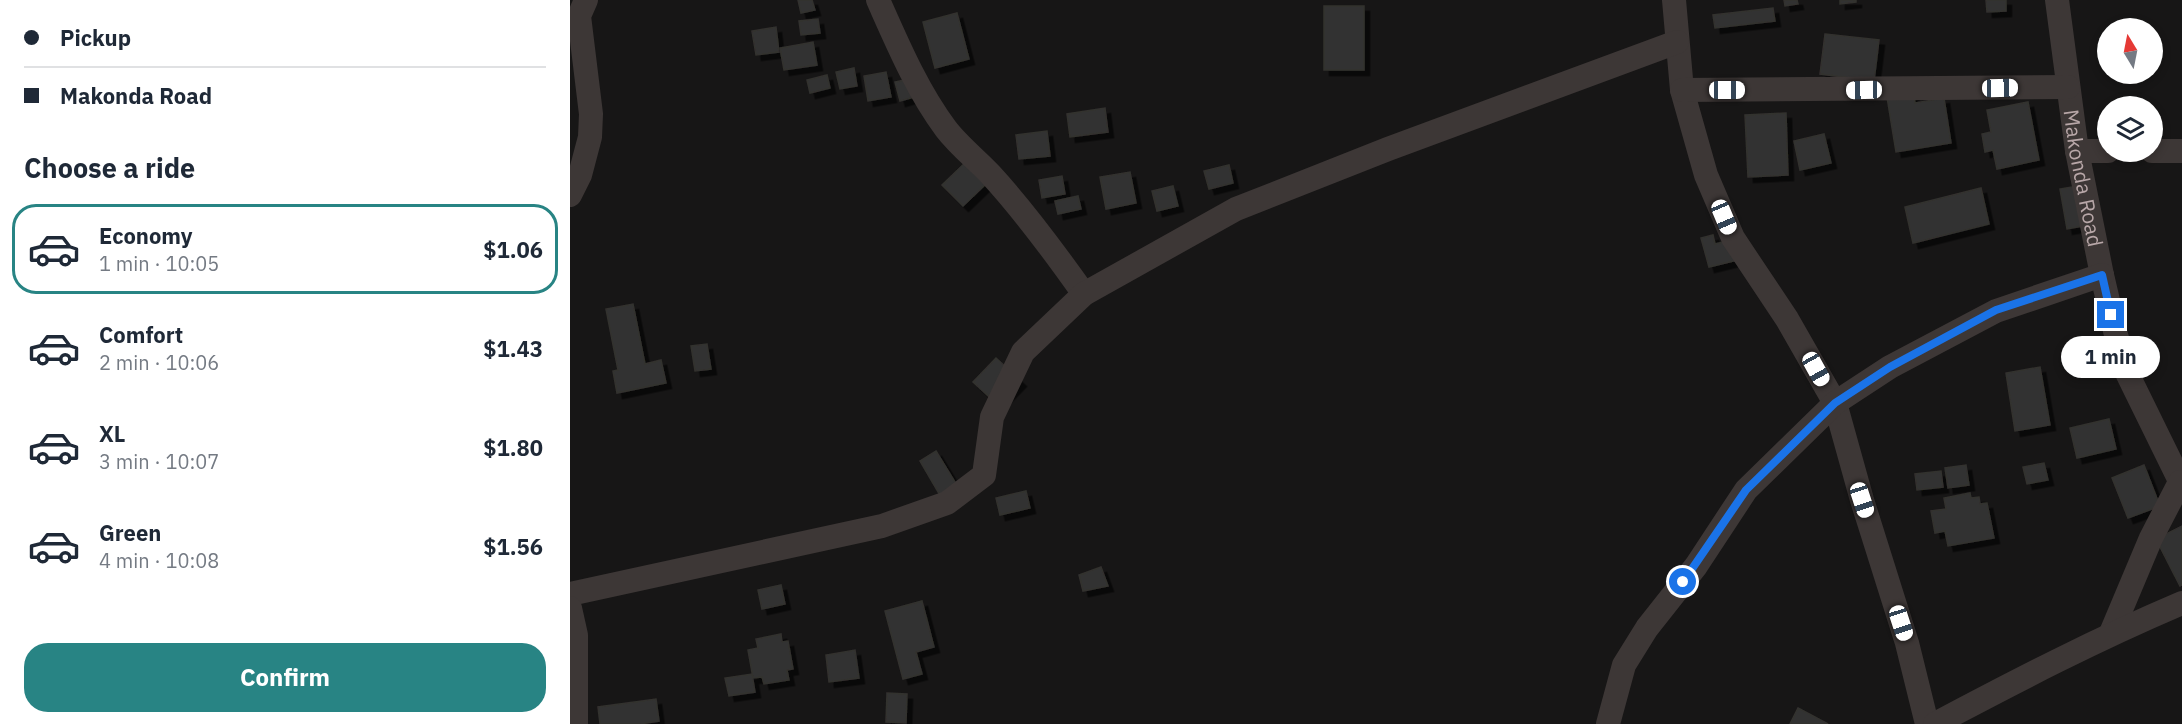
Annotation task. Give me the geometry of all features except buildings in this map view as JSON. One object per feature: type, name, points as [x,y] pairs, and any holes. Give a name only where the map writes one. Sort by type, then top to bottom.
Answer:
[{"type":"street","points":[[878,0],[924,98],[948,132],[991,175],[1019,208],[1084,294]]},
{"type":"street","points":[[1674,0],[1682,90],[1706,175],[1733,238],[1787,319],[1835,403],[1862,500],[1907,643],[1927,724]]},
{"type":"street","name":"Makonda Road","points":[[2057,0],[2077,151],[2102,275],[2127,375],[2181,483]]},
{"type":"street","points":[[570,195],[580,175],[590,137],[591,114],[578,10]]},
{"type":"street","points":[[570,594],[882,526],[948,503],[984,475],[992,417],[1023,352],[1084,294],[1236,209],[1388,149],[1677,42]]},
{"type":"street","points":[[1682,90],[2068,87]]},
{"type":"street","points":[[2077,151],[2097,151]]},
{"type":"street","points":[[2163,151],[2182,152]]},
{"type":"street","points":[[1608,724],[1624,665],[1647,628],[1695,566],[1746,490],[1835,403],[1890,367],[1996,310],[2102,275]]},
{"type":"street","points":[[2111,633],[2151,538],[2181,483]]},
{"type":"street","points":[[1935,724],[2045,665],[2111,633],[2182,603]]},
{"type":"street","points":[[570,608],[576,635],[576,724]]},
{"type":"route","points":[[1683,582],[1746,490],[1835,403],[1890,367],[1996,310],[2102,275],[2111,315]]}]
